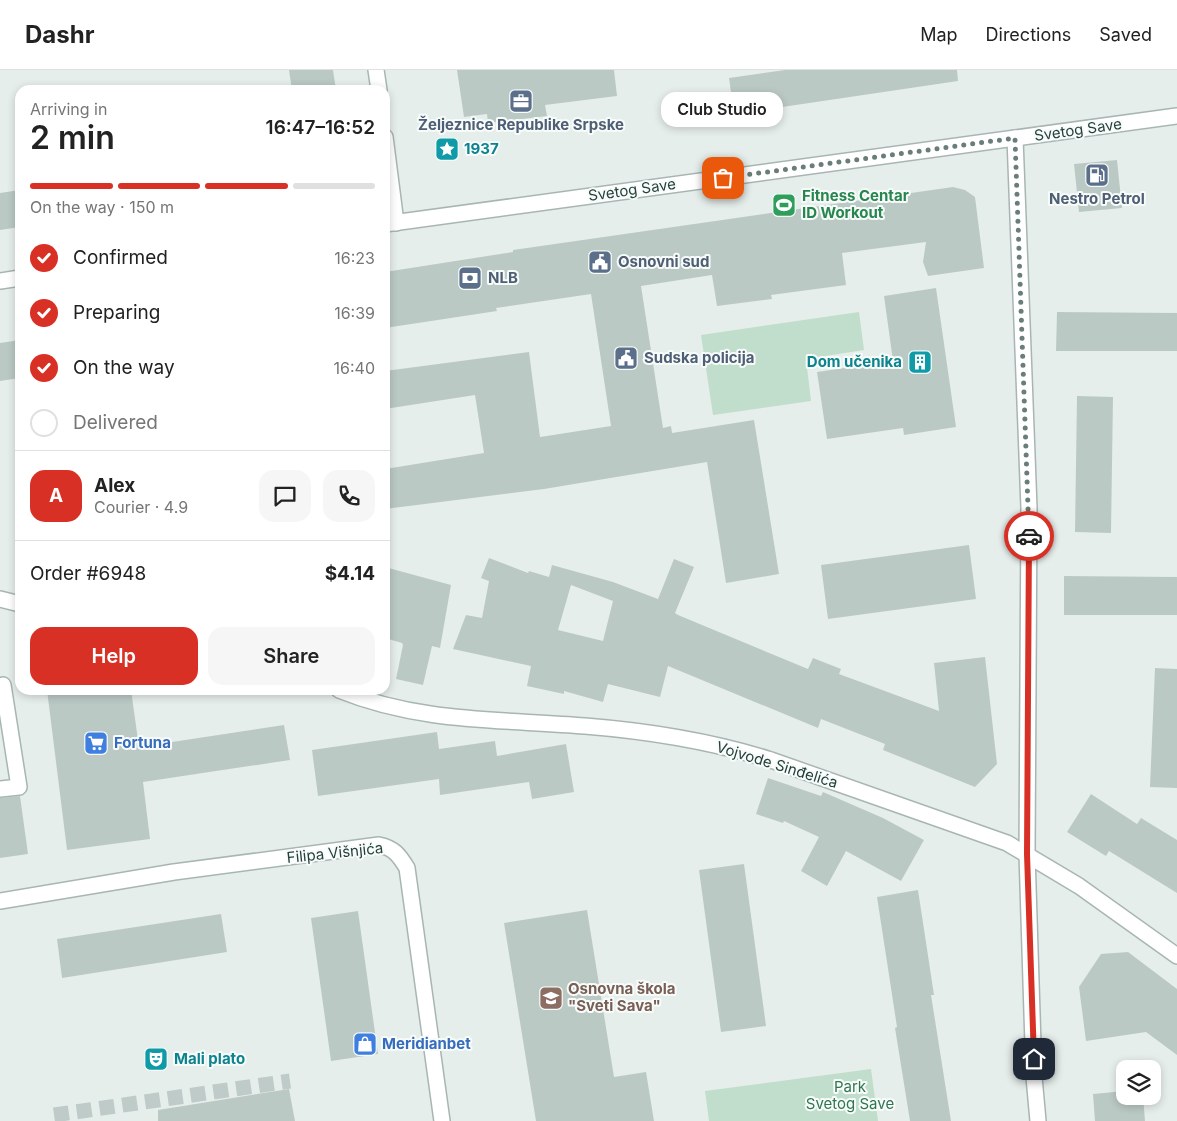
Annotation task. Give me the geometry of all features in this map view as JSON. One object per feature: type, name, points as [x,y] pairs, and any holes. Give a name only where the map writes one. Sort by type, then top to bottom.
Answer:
[{"type":"street","points":[[376,70],[378,85]]},
{"type":"street","name":"Svetog Save","points":[[390,223],[1177,116]]},
{"type":"street","points":[[1015,138],[1029,508],[1027,854],[1034,1078],[1038,1121]]},
{"type":"street","points":[[0,281],[15,279]]},
{"type":"street","points":[[0,599],[15,603]]},
{"type":"street","points":[[0,686],[3,685],[19,787],[0,789]]},
{"type":"street","name":"Vojvode Sinđelića","points":[[352,695],[393,708],[450,718],[586,726],[641,733],[734,749],[1007,843],[1079,886],[1177,956]]},
{"type":"street","name":"Filipa Višnjića","points":[[0,901],[174,872],[379,845],[390,847],[397,853],[407,868],[442,1121]]},
{"type":"green space","points":[[859,312],[864,350],[806,359],[811,401],[713,415],[701,335]]},
{"type":"green space","name":"Park Svetog Save","points":[[871,1069],[878,1121],[709,1121],[705,1091]]},
{"type":"building","points":[[289,70],[333,70],[335,85],[291,85]]},
{"type":"building","name":"Željeznice Republike Srpske","points":[[457,70],[614,70],[617,96],[545,105],[547,116],[488,123],[487,114],[464,117]]},
{"type":"building","points":[[785,70],[957,70],[958,81],[734,114],[729,78]]},
{"type":"building","points":[[1117,160],[1122,208],[1079,212],[1074,164]]},
{"type":"building","points":[[953,187],[965,190],[975,197],[984,268],[928,276],[923,262],[926,242],[842,253],[846,285],[771,295],[772,299],[717,306],[712,275],[641,286],[663,428],[671,426],[672,433],[754,420],[779,574],[726,583],[707,462],[544,489],[390,508],[390,468],[484,453],[475,395],[390,408],[390,370],[529,352],[540,437],[611,426],[591,294],[496,308],[497,311],[390,327],[390,271],[513,252],[513,250]]},
{"type":"building","points":[[15,191],[15,228],[0,230],[0,193]]},
{"type":"building","points":[[936,288],[956,427],[904,435],[903,428],[827,439],[817,372],[893,361],[884,296]]},
{"type":"building","points":[[1057,312],[1177,313],[1177,351],[1056,351]]},
{"type":"building","points":[[15,341],[15,379],[0,381],[0,343]]},
{"type":"building","points":[[1077,396],[1113,397],[1111,533],[1075,532]]},
{"type":"building","points":[[969,545],[976,599],[828,619],[821,565]]},
{"type":"building","points":[[489,558],[528,573],[529,571],[549,577],[552,565],[613,582],[658,599],[674,559],[694,567],[675,613],[678,615],[808,669],[813,658],[841,669],[839,674],[939,711],[934,663],[985,657],[997,764],[975,787],[883,750],[885,744],[821,719],[818,728],[668,666],[660,697],[608,684],[603,702],[564,691],[564,694],[527,686],[531,666],[453,649],[466,615],[482,618],[489,581],[481,578]],"holes":[[[571,585],[613,601],[603,641],[558,630]]]},
{"type":"building","points":[[390,568],[451,585],[440,648],[432,646],[423,685],[396,679],[402,643],[390,639]]},
{"type":"building","points":[[1064,576],[1177,577],[1177,615],[1064,615]]},
{"type":"building","points":[[1155,668],[1177,669],[1177,788],[1150,787]]},
{"type":"building","points":[[48,695],[132,695],[139,747],[284,725],[290,760],[143,782],[150,839],[67,850]]},
{"type":"building","points":[[437,732],[439,749],[495,741],[497,756],[566,744],[574,792],[532,799],[529,782],[440,795],[439,779],[318,796],[312,750]]},
{"type":"building","points":[[768,778],[821,796],[823,792],[883,818],[924,840],[901,881],[846,851],[827,886],[801,871],[819,837],[784,821],[783,823],[756,814]]},
{"type":"building","points":[[1091,794],[1137,824],[1141,818],[1177,840],[1177,893],[1109,851],[1106,856],[1067,832]]},
{"type":"building","points":[[20,796],[28,854],[0,858],[0,798]]},
{"type":"building","points":[[744,864],[766,1026],[721,1032],[699,870]]},
{"type":"building","points":[[918,890],[934,995],[931,995],[951,1121],[910,1121],[895,1028],[897,1027],[877,897]]},
{"type":"building","points":[[587,910],[614,1077],[646,1072],[654,1121],[536,1121],[504,923]]},
{"type":"building","points":[[358,911],[378,1054],[331,1061],[311,918]]},
{"type":"building","points":[[221,914],[227,952],[62,978],[57,939]]},
{"type":"building","points":[[1128,952],[1177,989],[1177,1055],[1146,1032],[1086,1041],[1079,987],[1101,954]]},
{"type":"building","points":[[289,1089],[295,1121],[158,1121],[158,1110]]},
{"type":"building","points":[[1116,1092],[1116,1105],[1144,1105],[1145,1121],[1095,1121],[1093,1094]]},
{"type":"tunnel","points":[[54,1115],[290,1081]]},
{"type":"way so far","points":[[723,178],[1015,138],[1029,536]]},
{"type":"place","name":"Željeznice Republike Srpske","points":[[521,101]]},
{"type":"place","name":"1937","points":[[447,149]]},
{"type":"place","name":"Nestro Petrol","points":[[1097,175]]},
{"type":"place","name":"Club Studio","points":[[723,178]]},
{"type":"place","name":"Fitness Centar ID Workout","points":[[784,205]]},
{"type":"place","name":"Osnovni sud","points":[[600,262]]},
{"type":"place","name":"NLB","points":[[470,278]]},
{"type":"place","name":"Sudska policija","points":[[626,358]]},
{"type":"place","name":"Dom učenika","points":[[920,362]]},
{"type":"place","name":"Fortuna","points":[[96,743]]},
{"type":"place","name":"Osnovna škola \"Sveti Sava\"","points":[[551,998]]},
{"type":"place","name":"Meridianbet","points":[[365,1044]]},
{"type":"place","name":"Mali plato","points":[[156,1059]]},
{"type":"route","points":[[1029,536],[1027,854],[1034,1059]]}]
